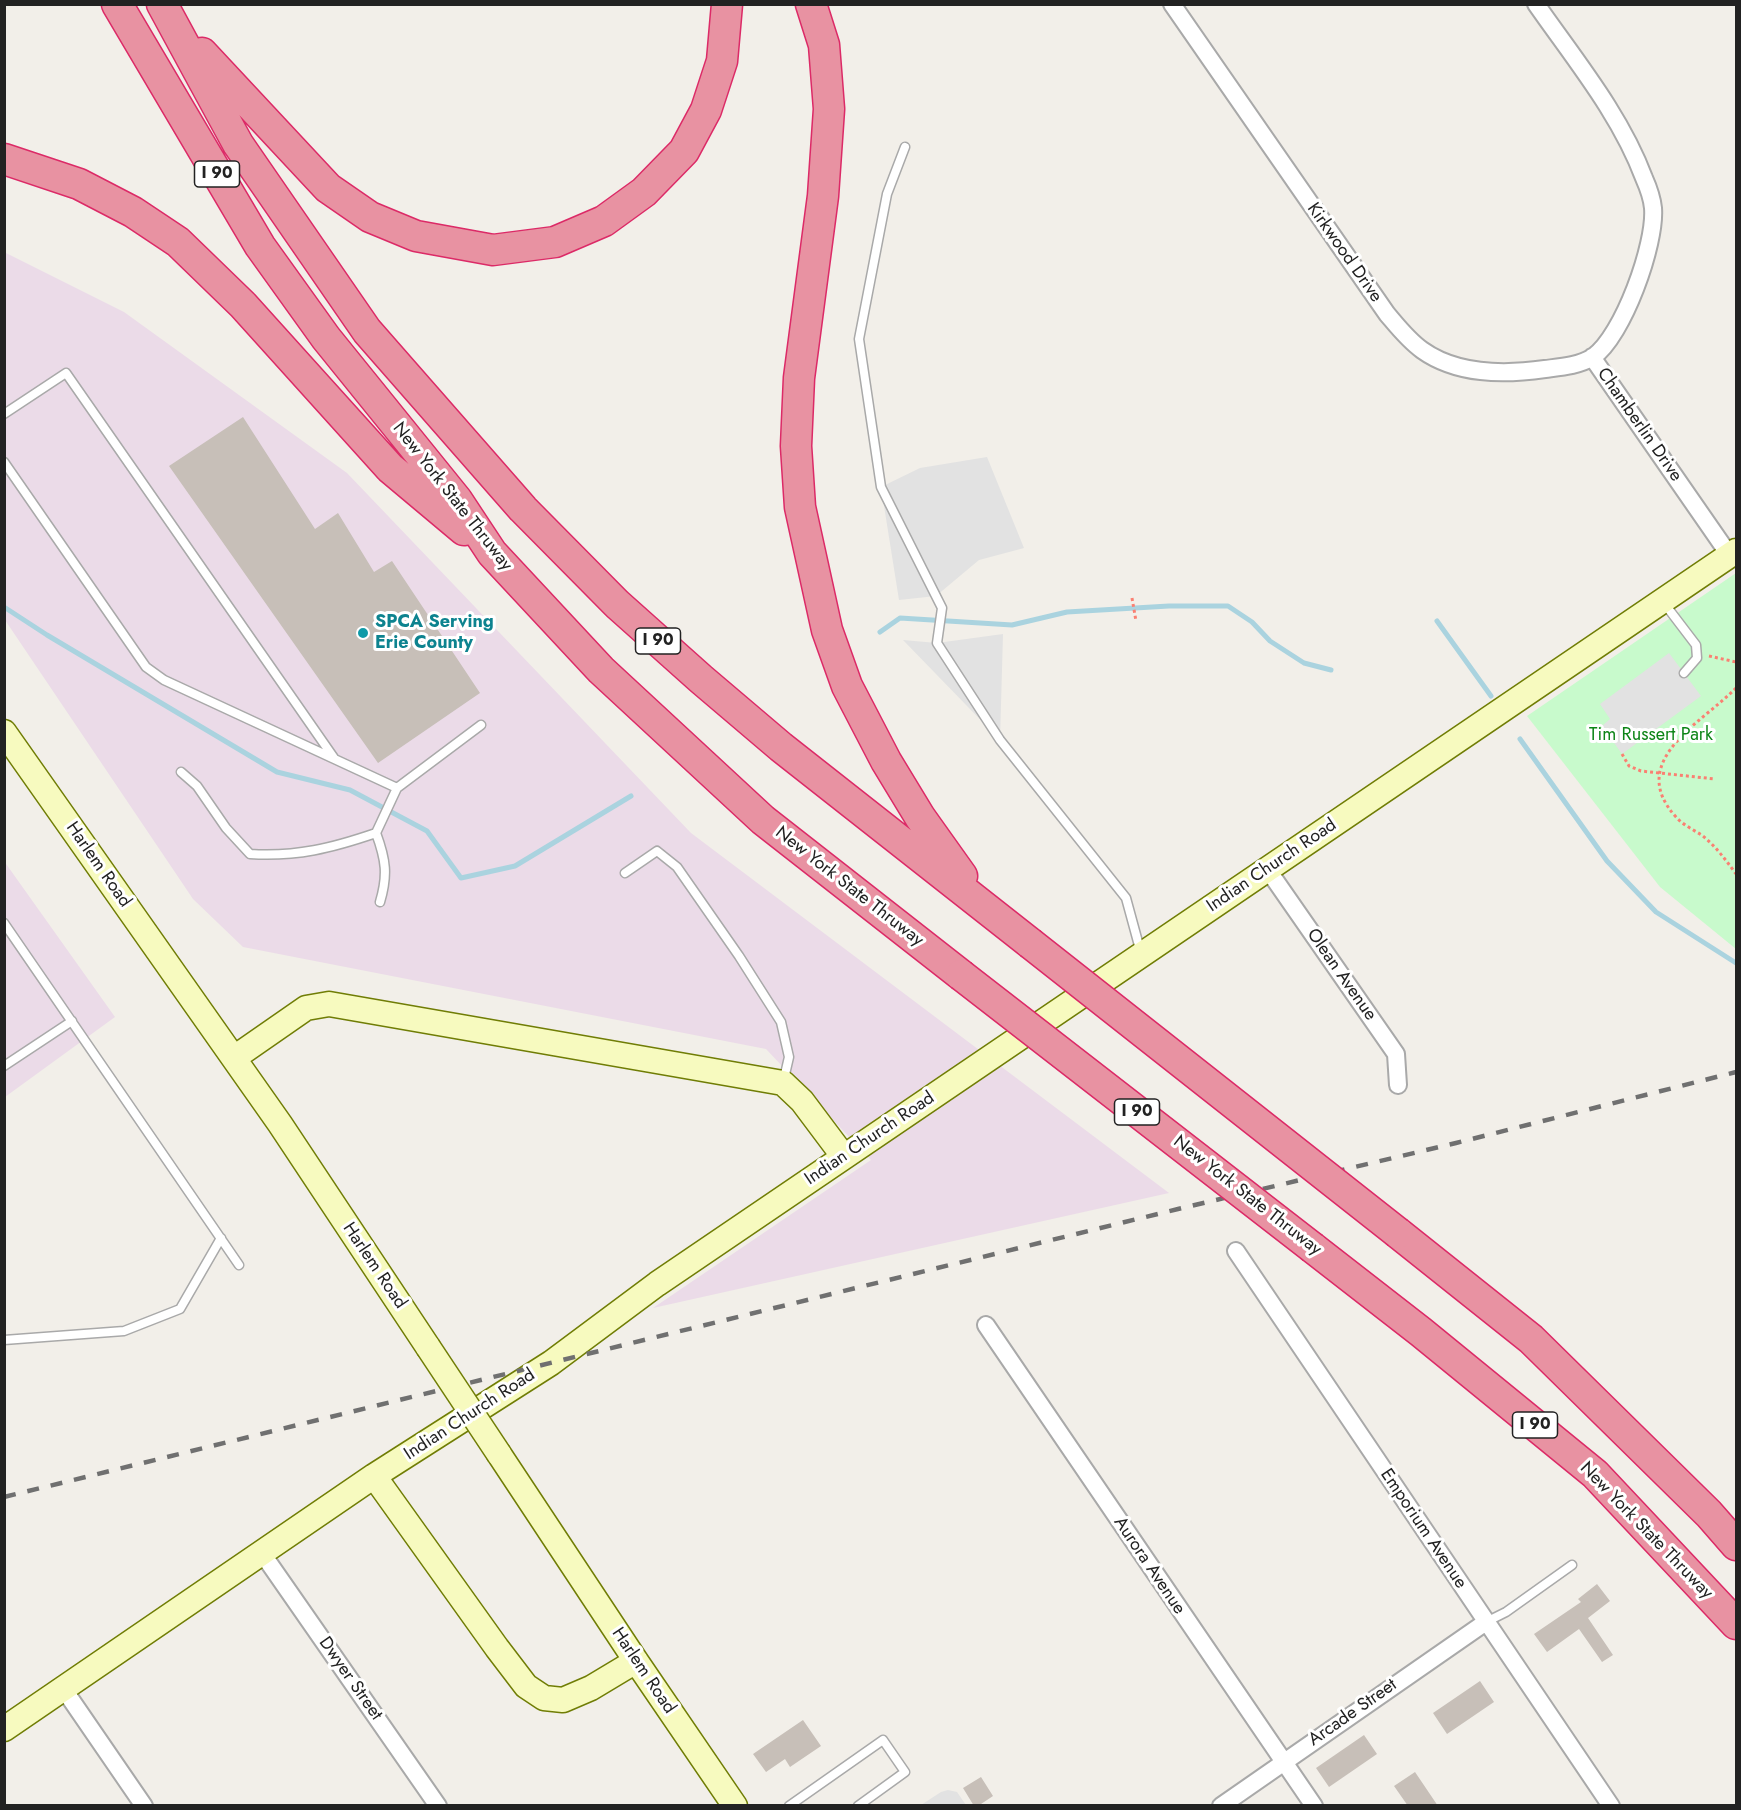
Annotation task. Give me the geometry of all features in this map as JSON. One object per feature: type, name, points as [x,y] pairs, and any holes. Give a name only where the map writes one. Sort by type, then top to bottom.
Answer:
[{"type":"highway","name":"New York State Thruway","points":[[117,4],[260,246],[326,338],[457,500],[492,553],[601,670],[763,820],[1421,1332],[1595,1474],[1737,1624]]},
{"type":"highway","points":[[164,8],[242,98],[328,188],[370,217],[416,236],[493,250],[555,242],[604,221],[644,192],[684,151],[706,110],[722,61],[727,4]]},
{"type":"highway","points":[[811,4],[824,45],[829,109],[823,196],[799,378],[796,446],[800,507],[827,630],[847,686],[886,761],[920,817],[946,857],[988,909]]},
{"type":"highway","name":"I 90","points":[[164,8],[238,144],[367,331],[523,509],[617,604],[701,679],[876,823],[1531,1339],[1709,1514],[1737,1545]]},
{"type":"highway","points":[[4,159],[79,184],[133,212],[178,243],[243,305],[390,468],[492,553]]},
{"type":"main road","name":"Indian Church Road","points":[[4,1729],[374,1476],[551,1363],[657,1284],[1733,554]]},
{"type":"main road","name":"Harlem Road","points":[[4,732],[280,1124],[636,1661],[735,1806]]},
{"type":"main road","points":[[234,1058],[306,1008],[329,1004],[783,1083],[802,1101],[844,1157]]},
{"type":"main road","points":[[374,1476],[526,1686],[544,1698],[564,1700],[591,1689],[636,1661]]},
{"type":"street","name":"Kirkwood Drive","points":[[1172,4],[1406,337],[1444,363],[1501,373],[1575,365],[1592,357]]},
{"type":"street","name":"Chamberlin Drive","points":[[1536,4],[1622,129],[1635,154],[1653,208],[1652,234],[1634,291],[1602,349],[1592,357],[1733,554]]},
{"type":"street","name":"Olean Avenue","points":[[1268,870],[1396,1054],[1398,1085]]},
{"type":"street","name":"Emporium Avenue","points":[[1236,1251],[1611,1806]]},
{"type":"street","name":"Aurora Avenue","points":[[986,1325],[1314,1806]]},
{"type":"street","name":"Dwyer Street","points":[[262,1553],[438,1806]]},
{"type":"street","name":"Arcade Street","points":[[1221,1806],[1486,1622]]},
{"type":"street","points":[[63,1688],[144,1806]]},
{"type":"lane","points":[[905,147],[887,194],[859,339],[881,487],[942,608],[938,643],[1000,740],[1126,898],[1141,954]]},
{"type":"lane","points":[[4,414],[66,373],[334,759]]},
{"type":"lane","points":[[4,462],[146,667],[164,680],[397,788]]},
{"type":"lane","points":[[1663,602],[1696,645],[1697,658],[1684,674]]},
{"type":"lane","points":[[380,902],[386,881],[384,854],[376,833],[397,788],[481,725]]},
{"type":"lane","points":[[181,772],[197,786],[226,828],[250,854],[281,856],[338,846],[376,833]]},
{"type":"lane","points":[[625,873],[657,851],[677,867],[739,956],[781,1022],[789,1057],[783,1083]]},
{"type":"lane","points":[[4,923],[239,1265]]},
{"type":"lane","points":[[4,1066],[72,1021]]},
{"type":"lane","points":[[4,1340],[124,1331],[180,1309],[220,1238]]},
{"type":"lane","points":[[1486,1622],[1506,1612],[1572,1565]]},
{"type":"lane","points":[[789,1806],[883,1740],[905,1772],[858,1806]]},
{"type":"path","points":[[1132,598],[1136,621]]},
{"type":"path","points":[[1697,658],[1713,656],[1737,662]]},
{"type":"path","points":[[1737,687],[1725,700],[1682,734],[1669,750],[1659,773],[1658,785],[1664,800],[1677,819],[1716,848],[1737,874]]},
{"type":"path","points":[[1623,754],[1629,766],[1641,771],[1715,779]]},
{"type":"shaded area","points":[[4,252],[124,312],[347,473],[691,833],[1169,1193],[653,1308],[871,1160],[766,1049],[243,947],[193,899],[5,620]]},
{"type":"shaded area","points":[[987,457],[1024,548],[979,560],[936,596],[899,600],[881,487],[920,468]]},
{"type":"shaded area","points":[[1003,634],[1000,740],[903,640],[937,643]]},
{"type":"shaded area","points":[[1669,653],[1701,696],[1622,754],[1602,726],[1610,719],[1600,704]]},
{"type":"shaded area","points":[[4,861],[115,1017],[5,1097],[4,1097]]},
{"type":"shaded area","points":[[948,1790],[957,1792],[966,1805],[921,1805],[941,1792]]},
{"type":"green space","name":"Tim Russert Park","points":[[1736,573],[1736,949],[1660,887],[1527,716]]},
{"type":"building","name":"SPCA Serving Erie County","points":[[243,417],[315,529],[338,513],[374,572],[392,561],[480,693],[378,763],[169,466]]},
{"type":"building","points":[[1597,1584],[1610,1601],[1588,1618],[1613,1655],[1602,1662],[1579,1629],[1547,1652],[1534,1634],[1581,1602],[1578,1599]]},
{"type":"building","points":[[1480,1681],[1494,1702],[1447,1734],[1433,1713]]},
{"type":"building","points":[[803,1720],[821,1746],[790,1767],[785,1759],[766,1772],[753,1754]]},
{"type":"building","points":[[1364,1735],[1377,1754],[1329,1787],[1316,1768]]},
{"type":"building","points":[[1415,1772],[1438,1806],[1408,1806],[1394,1786]]},
{"type":"building","points":[[981,1777],[993,1796],[978,1806],[974,1806],[963,1788]]},
{"type":"waterway","points":[[880,632],[900,618],[1012,625],[1067,612],[1169,606],[1228,606],[1252,622],[1270,641],[1304,663],[1331,670]]},
{"type":"waterway","points":[[4,607],[277,772],[350,790],[427,831],[461,878],[515,866],[631,796]]},
{"type":"waterway","points":[[1437,621],[1491,696]]},
{"type":"waterway","points":[[1520,739],[1607,861],[1656,912],[1736,963]]},
{"type":"railway","points":[[4,1497],[1456,1143],[1736,1072]]},
{"type":"place","name":"SPCA Serving Erie County","points":[[363,633]]}]
